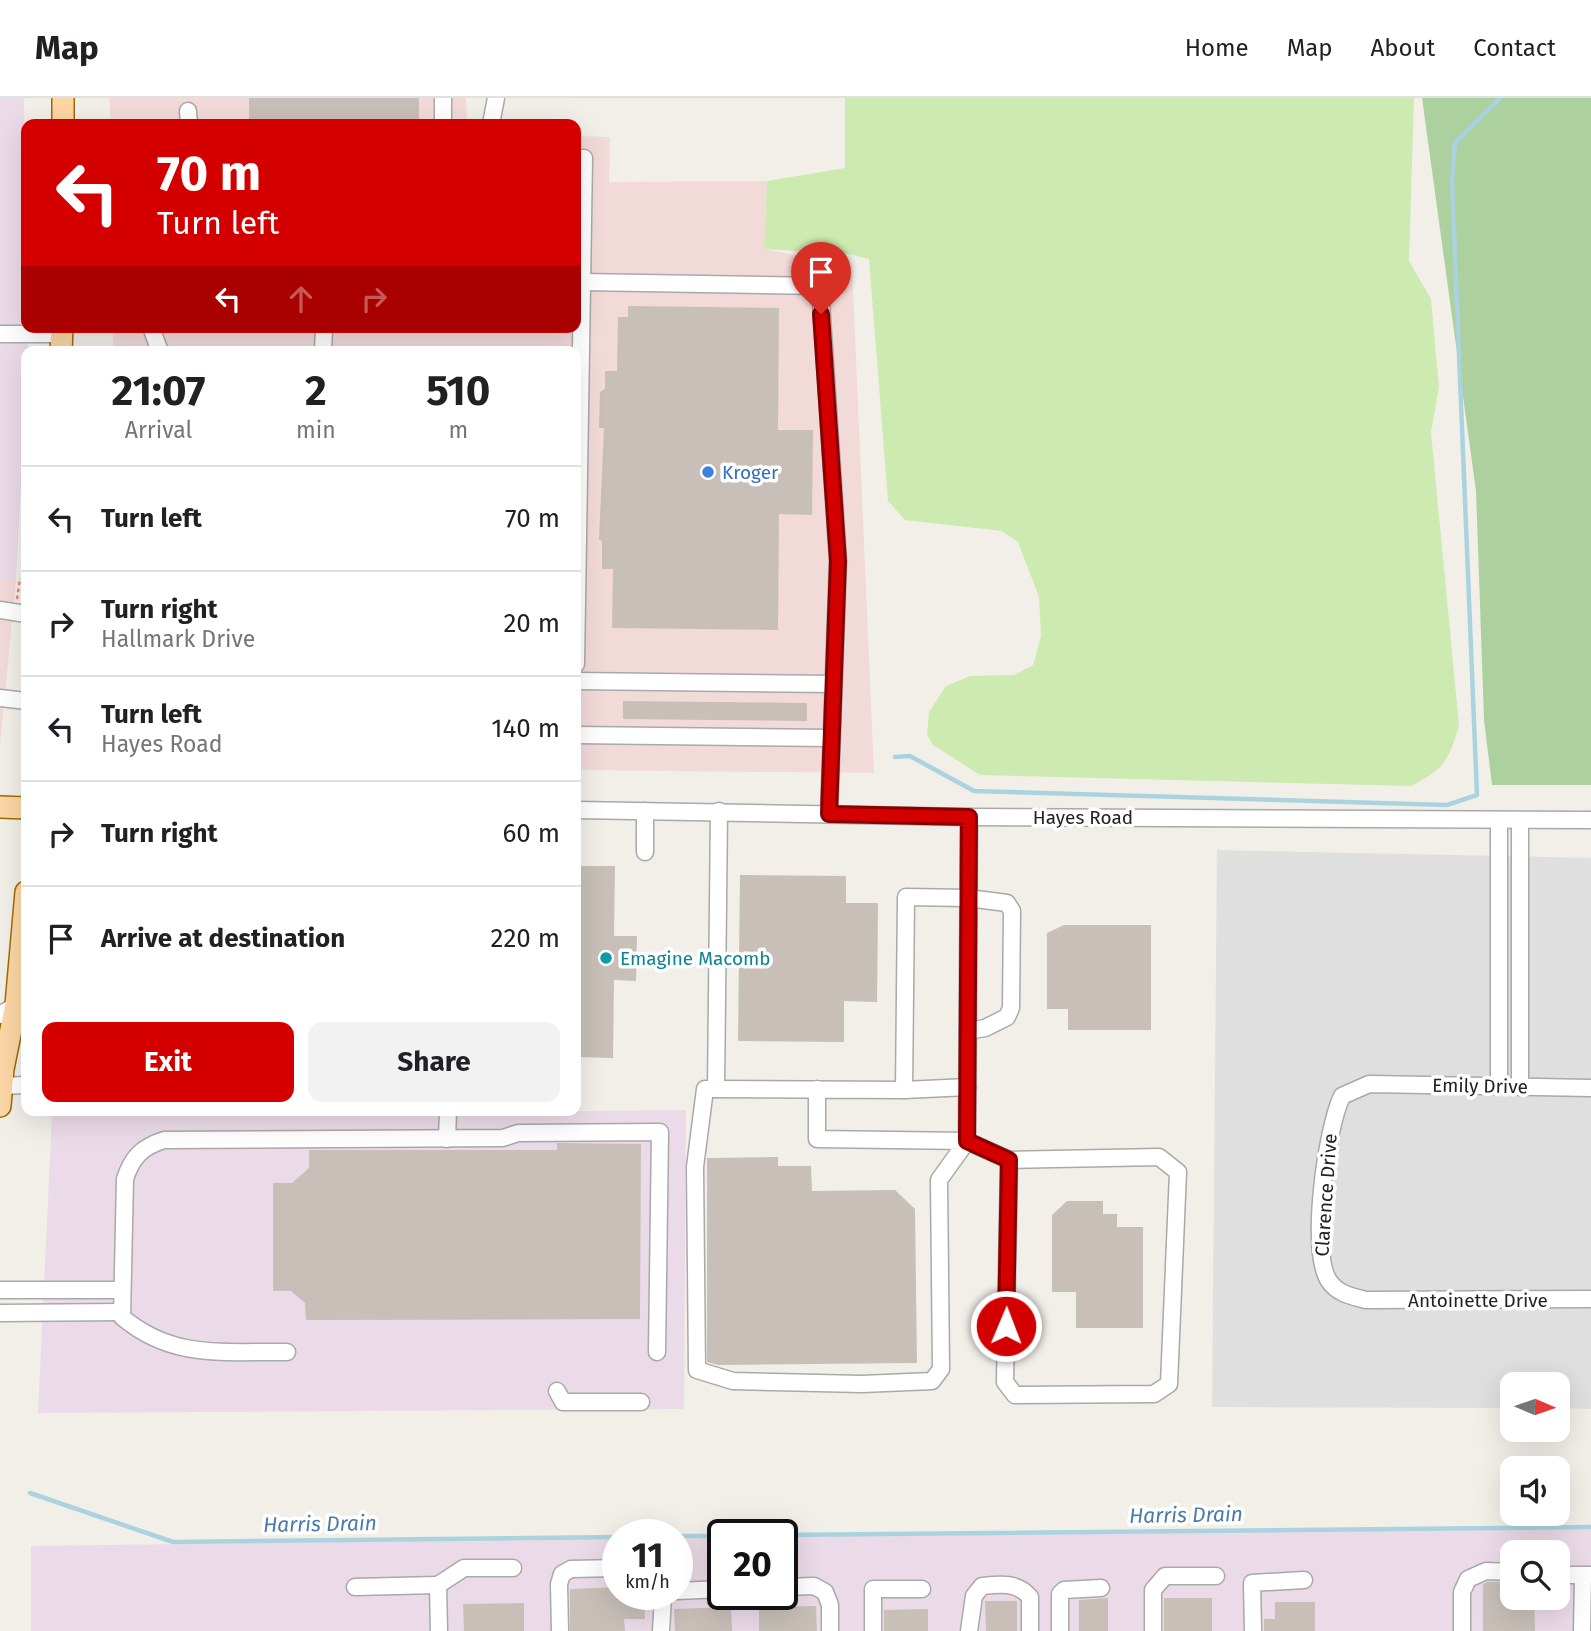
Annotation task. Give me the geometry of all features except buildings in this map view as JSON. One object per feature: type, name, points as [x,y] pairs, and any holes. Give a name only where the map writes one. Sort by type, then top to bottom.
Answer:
[{"type":"main road","points":[[63,98],[63,119]]},
{"type":"main road","points":[[0,807],[21,808]]},
{"type":"main road","points":[[0,1106],[8,1010],[21,925]]},
{"type":"street","points":[[443,98],[443,119]]},
{"type":"street","points":[[492,119],[496,98]]},
{"type":"street","points":[[581,249],[581,346]]},
{"type":"street","points":[[582,282],[820,286],[838,561],[829,814]]},
{"type":"street","points":[[0,334],[62,338]]},
{"type":"street","points":[[581,681],[833,684]]},
{"type":"street","points":[[0,698],[21,700]]},
{"type":"street","points":[[581,735],[831,737]]},
{"type":"street","name":"Hayes Road","points":[[581,810],[969,817],[1591,820]]},
{"type":"street","points":[[645,811],[645,852]]},
{"type":"street","points":[[716,1089],[719,811]]},
{"type":"street","points":[[968,1087],[904,1090],[705,1088],[695,1167],[696,1370],[733,1381],[862,1384],[932,1381],[941,1370],[939,1180],[967,1141],[968,1087],[969,817]]},
{"type":"street","points":[[1499,820],[1499,1086]]},
{"type":"street","points":[[1520,820],[1520,1087]]},
{"type":"street","points":[[904,1090],[906,897],[968,898],[1007,903],[1012,911],[1011,1008],[1007,1017],[985,1028],[968,1031]]},
{"type":"street","points":[[1499,967],[1520,967]]},
{"type":"street","points":[[1,1076],[21,1083]]},
{"type":"street","name":"Emily Drive","points":[[1369,1084],[1591,1088]]},
{"type":"street","name":"Clarence Drive","points":[[1366,1300],[1339,1292],[1323,1269],[1319,1250],[1327,1140],[1334,1114],[1342,1096],[1369,1084]]},
{"type":"street","points":[[817,1089],[817,1139],[967,1141],[1009,1160],[1159,1157],[1178,1172],[1169,1384],[1154,1394],[1015,1395],[1005,1381],[1009,1160]]},
{"type":"street","points":[[447,1139],[448,1116]]},
{"type":"street","points":[[288,1352],[213,1351],[172,1347],[136,1328],[122,1317],[125,1179],[134,1157],[152,1144],[164,1140],[447,1139],[503,1138],[518,1133],[660,1132],[657,1352]]},
{"type":"street","points":[[0,1290],[122,1290]]},
{"type":"street","name":"Antoinette Drive","points":[[1366,1300],[1591,1299]]},
{"type":"street","points":[[0,1313],[122,1312]]},
{"type":"street","points":[[557,1391],[563,1402],[641,1402]]},
{"type":"street","points":[[355,1587],[438,1586],[464,1568],[513,1568]]},
{"type":"street","points":[[560,1631],[559,1584],[562,1574],[571,1569],[602,1568]]},
{"type":"street","points":[[1462,1631],[1462,1592],[1468,1579],[1486,1571],[1500,1572]]},
{"type":"street","points":[[1582,1631],[1587,1575]]},
{"type":"street","points":[[1153,1631],[1153,1590],[1165,1576],[1216,1576]]},
{"type":"street","points":[[1253,1631],[1252,1583],[1304,1580]]},
{"type":"street","points":[[969,1631],[974,1596],[982,1586],[994,1584],[1017,1585],[1030,1597],[1030,1631]]},
{"type":"street","points":[[438,1586],[439,1631]]},
{"type":"street","points":[[798,1586],[814,1586],[825,1592],[830,1605],[830,1631]]},
{"type":"street","points":[[1060,1631],[1060,1594],[1063,1590],[1101,1588]]},
{"type":"street","points":[[873,1631],[873,1589],[922,1589]]},
{"type":"street","points":[[660,1610],[661,1631]]},
{"type":"path","points":[[14,612],[20,578]]},
{"type":"shaded area","points":[[0,98],[24,98],[24,119],[21,119],[21,333],[28,333],[28,346],[21,346],[21,484],[16,579],[0,579]]},
{"type":"shaded area","points":[[109,98],[466,98],[467,119],[111,119]]},
{"type":"shaded area","points":[[581,136],[610,137],[609,182],[767,181],[764,249],[852,266],[874,773],[581,770],[581,346],[113,346],[113,333],[581,333]]},
{"type":"shaded area","points":[[0,579],[16,579],[0,745]]},
{"type":"shaded area","points":[[1217,850],[1591,858],[1591,1409],[1570,1408],[1570,1372],[1500,1372],[1500,1408],[1212,1407]]},
{"type":"shaded area","points":[[686,1110],[684,1409],[38,1413],[52,1116],[581,1116],[581,1111]]},
{"type":"shaded area","points":[[1591,1526],[1591,1631],[31,1631],[31,1546],[602,1538],[602,1610],[693,1610],[693,1538],[707,1537],[707,1610],[798,1610],[798,1536]]},
{"type":"green space","points":[[845,98],[1414,98],[1409,261],[1431,299],[1439,387],[1431,432],[1459,725],[1448,756],[1438,769],[1411,786],[980,775],[933,745],[927,735],[929,712],[946,686],[970,676],[1014,675],[1033,665],[1041,636],[1039,597],[1018,542],[1002,531],[905,520],[888,501],[869,259],[849,254],[764,249],[767,181],[845,168]]},
{"type":"green space","points":[[1422,98],[1591,98],[1591,785],[1492,785],[1484,720],[1476,491]]},
{"type":"waterway","points":[[895,757],[910,756],[974,791],[1447,805],[1477,795],[1452,182],[1455,143],[1500,98]]},
{"type":"waterway","name":"Harris Drain","points":[[30,1493],[173,1542],[602,1537]]},
{"type":"waterway","name":"Harris Drain","points":[[798,1535],[1591,1527]]},
{"type":"waterway","name":"Harris Drain","points":[[693,1536],[707,1536]]},
{"type":"place","name":"Kroger","points":[[708,472]]},
{"type":"place","name":"Emagine Macomb","points":[[606,958]]},
{"type":"route","points":[[821,314],[838,561],[829,814],[969,817],[967,1141],[1009,1160],[1006,1326]]}]
